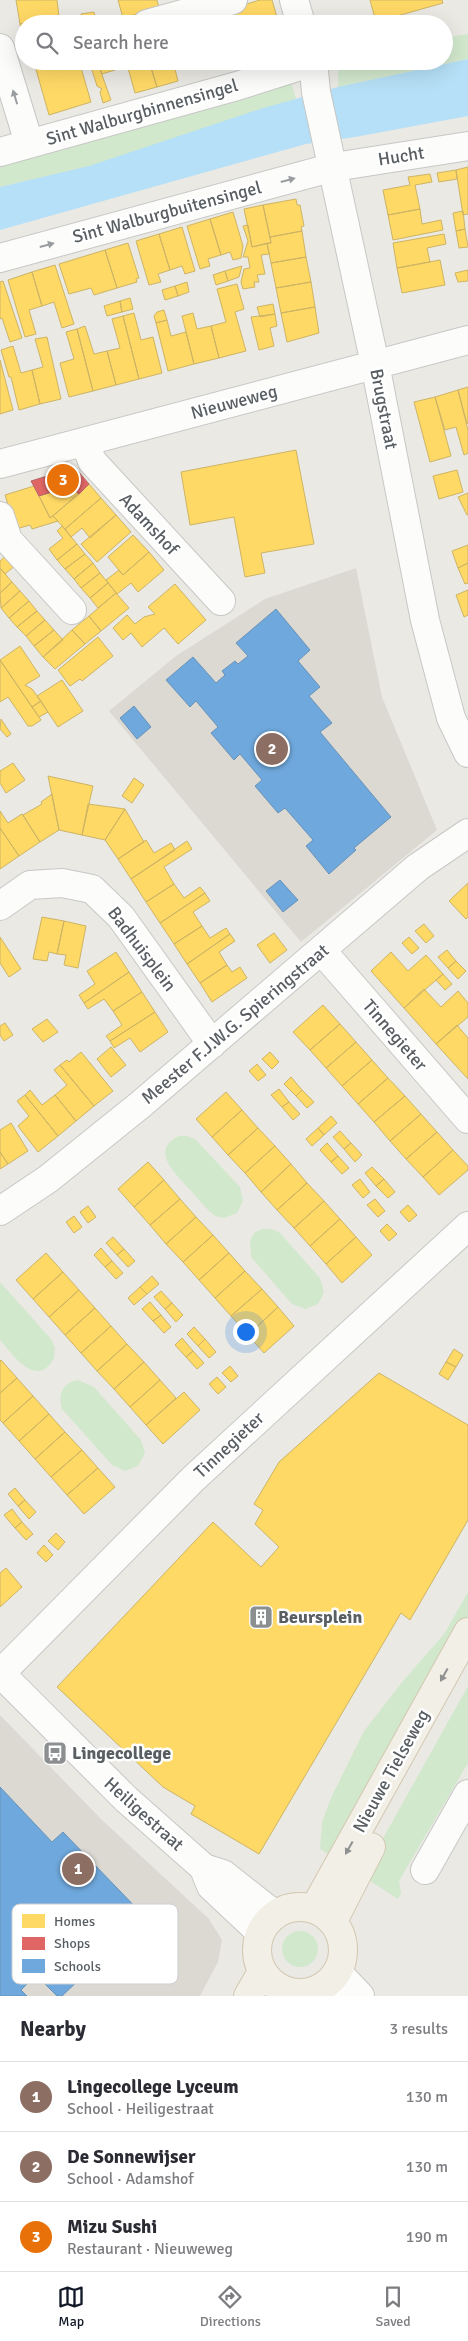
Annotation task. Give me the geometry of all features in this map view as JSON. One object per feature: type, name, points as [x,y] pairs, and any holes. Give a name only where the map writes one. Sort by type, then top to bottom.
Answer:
[{"type":"main road","name":"Nieuwe Tielseweg","points":[[323,1915],[468,1632]]},
{"type":"main road","name":"Nieuwe Tielseweg","points":[[323,1915],[468,1670]]},
{"type":"main road","points":[[293,1907],[323,1915],[339,1930],[343,1946],[342,1962],[328,1985],[297,1994],[272,1985],[257,1954],[267,1924],[293,1907]]},
{"type":"main road","points":[[248,1996],[272,1985]]},
{"type":"street","points":[[179,15],[232,0]]},
{"type":"street","points":[[294,0],[298,15]]},
{"type":"street","points":[[10,56],[29,144]]},
{"type":"street","name":"Sint Walburgbinnensingel","points":[[0,152],[237,86],[286,70]]},
{"type":"street","name":"Brugstraat","points":[[314,70],[316,92],[333,159],[376,364],[424,620],[450,718],[468,753]]},
{"type":"street","name":"Hucht","points":[[333,159],[468,146]]},
{"type":"street","name":"Sint Walburgbuitensingel","points":[[0,258],[333,159]]},
{"type":"street","name":"Nieuweweg","points":[[0,464],[468,340]]},
{"type":"street","name":"Adamshof","points":[[85,442],[92,461],[221,601]]},
{"type":"street","points":[[0,516],[8,540],[72,610]]},
{"type":"street","name":"Meester F.J.W.G. Spieringstraat","points":[[0,1211],[48,1179],[212,1044],[418,867],[468,833]]},
{"type":"street","name":"Badhuisplein","points":[[0,906],[30,885],[62,882],[92,889],[121,917],[212,1044]]},
{"type":"street","name":"Tinnegieter","points":[[322,951],[468,1119]]},
{"type":"street","name":"Tinnegieter","points":[[0,1674],[193,1479],[468,1226]]},
{"type":"street","name":"Heiligestraat","points":[[0,1674],[126,1799],[204,1868],[210,1886],[267,1924]]},
{"type":"street","points":[[425,1870],[468,1794]]},
{"type":"street","points":[[328,1985],[360,1996]]},
{"type":"shaded area","points":[[356,568],[382,697],[437,830],[301,942],[109,711],[176,656],[265,599]]},
{"type":"shaded area","points":[[0,1715],[101,1819],[209,1919],[222,1940],[218,1962],[200,1996],[0,1996]]},
{"type":"green space","points":[[468,34],[468,59],[453,62],[453,36]]},
{"type":"green space","points":[[338,70],[417,70],[338,87]]},
{"type":"green space","points":[[291,82],[296,99],[88,167],[0,187],[0,160]]},
{"type":"green space","points":[[179,1136],[195,1139],[240,1187],[243,1201],[237,1213],[224,1218],[215,1216],[173,1171],[165,1156],[166,1149],[170,1142]]},
{"type":"green space","points":[[262,1229],[271,1229],[279,1232],[320,1278],[324,1292],[318,1304],[305,1309],[292,1304],[251,1257],[250,1241],[254,1233]]},
{"type":"green space","points":[[0,1282],[51,1339],[55,1348],[54,1358],[47,1367],[40,1371],[26,1367],[18,1361],[0,1340]]},
{"type":"green space","points":[[78,1380],[94,1387],[141,1440],[145,1453],[138,1466],[125,1471],[112,1465],[62,1409],[60,1399],[62,1390],[68,1383]]},
{"type":"green space","points":[[468,1592],[468,1617],[333,1857],[320,1849],[322,1822],[331,1798],[364,1731],[403,1681],[444,1634]]},
{"type":"green space","points":[[468,1686],[468,1763],[399,1881],[401,1893],[398,1899],[367,1879],[377,1849]]},
{"type":"green space","points":[[300,1931],[307,1932],[313,1936],[317,1942],[317,1956],[313,1962],[307,1966],[300,1967],[293,1966],[287,1962],[283,1956],[282,1949],[283,1942],[287,1936],[293,1932]]},
{"type":"water","points":[[468,59],[468,116],[306,144],[0,230],[0,187],[89,166],[260,109],[338,87],[417,70],[453,70],[453,62]]},
{"type":"building: Homes","points":[[16,0],[57,0],[59,15],[18,15]]},
{"type":"building: Homes","points":[[118,0],[157,0],[159,8],[134,15],[122,15]]},
{"type":"building: Homes","points":[[260,0],[272,0],[276,15],[232,15],[230,9]]},
{"type":"building: Homes","points":[[370,0],[442,0],[443,3],[401,15],[374,15]]},
{"type":"building: Homes","points":[[230,9],[232,15],[213,15]]},
{"type":"building: Homes","points":[[94,12],[95,15],[81,15]]},
{"type":"building: Homes","points":[[36,70],[82,70],[91,102],[49,115]]},
{"type":"building: Homes","points":[[92,70],[100,70],[111,100],[103,103],[100,92],[102,89],[97,86]]},
{"type":"building: Homes","points":[[100,70],[115,70],[102,74]]},
{"type":"building: Homes","points":[[129,70],[152,70],[157,87],[135,93]]},
{"type":"building: Homes","points":[[152,70],[175,70],[178,81],[157,87]]},
{"type":"building: Homes","points":[[468,167],[468,214],[463,215],[456,170]]},
{"type":"building: Homes","points":[[456,170],[457,179],[439,182],[437,173]]},
{"type":"building: Homes","points":[[430,174],[432,182],[415,185],[420,209],[388,215],[383,190],[410,185],[408,177]]},
{"type":"building: Homes","points":[[296,199],[297,205],[300,205],[304,226],[301,227],[302,231],[270,237],[263,205]]},
{"type":"building: Homes","points":[[263,205],[271,243],[252,247],[244,209]]},
{"type":"building: Homes","points":[[420,209],[422,224],[441,220],[443,230],[393,240],[388,215]]},
{"type":"building: Homes","points":[[463,211],[465,229],[456,231],[453,213]]},
{"type":"building: Homes","points":[[233,212],[243,246],[241,258],[233,260],[230,252],[221,255],[210,219]]},
{"type":"building: Homes","points":[[210,219],[221,255],[208,259],[210,266],[200,269],[187,226]]},
{"type":"building: Homes","points":[[248,225],[252,247],[267,243],[269,254],[261,255],[265,274],[257,275],[259,282],[254,282],[255,287],[243,289],[241,282],[244,269],[250,268],[248,257],[243,257],[248,241],[243,226]]},
{"type":"building: Homes","points":[[182,227],[195,271],[185,274],[182,266],[170,270],[159,234]]},
{"type":"building: Homes","points":[[465,229],[468,247],[459,248],[456,231]]},
{"type":"building: Homes","points":[[302,231],[306,257],[271,263],[267,243],[271,243],[270,237]]},
{"type":"building: Homes","points":[[159,234],[170,270],[158,274],[161,282],[149,285],[136,241]]},
{"type":"building: Homes","points":[[444,234],[446,244],[427,248],[430,262],[397,268],[393,243]]},
{"type":"building: Homes","points":[[128,243],[139,278],[136,279],[137,282],[117,288],[105,250]]},
{"type":"building: Homes","points":[[105,250],[117,288],[94,295],[91,288],[69,294],[59,264]]},
{"type":"building: Homes","points":[[306,257],[311,282],[276,288],[271,263]]},
{"type":"building: Homes","points":[[440,260],[445,285],[402,293],[397,268]]},
{"type":"building: Homes","points":[[55,265],[74,324],[62,328],[54,302],[42,306],[32,272]]},
{"type":"building: Homes","points":[[242,266],[239,277],[228,281],[225,271]]},
{"type":"building: Homes","points":[[468,270],[468,281],[458,282],[455,273]]},
{"type":"building: Homes","points":[[225,271],[228,281],[216,285],[213,275]]},
{"type":"building: Homes","points":[[32,272],[42,306],[29,310],[36,334],[25,337],[8,280]]},
{"type":"building: Homes","points":[[3,281],[22,338],[10,342],[2,318],[0,319],[0,282]]},
{"type":"building: Homes","points":[[187,282],[189,292],[178,296],[175,286]]},
{"type":"building: Homes","points":[[311,282],[315,307],[281,313],[276,288]]},
{"type":"building: Homes","points":[[237,284],[244,309],[235,312],[246,351],[219,358],[211,326],[226,322],[217,289]]},
{"type":"building: Homes","points":[[175,286],[178,296],[165,300],[162,290]]},
{"type":"building: Homes","points":[[130,298],[133,309],[122,312],[120,301]]},
{"type":"building: Homes","points":[[120,301],[122,312],[107,316],[104,306]]},
{"type":"building: Homes","points":[[273,304],[275,314],[260,317],[257,307]]},
{"type":"building: Homes","points":[[315,307],[319,333],[287,342],[281,313]]},
{"type":"building: Homes","points":[[164,310],[167,320],[156,323],[154,316],[157,312]]},
{"type":"building: Homes","points":[[134,313],[141,340],[153,337],[162,373],[139,379],[123,316]]},
{"type":"building: Homes","points":[[193,313],[197,329],[211,326],[219,358],[194,364],[182,316]]},
{"type":"building: Homes","points":[[275,314],[277,326],[270,328],[274,346],[259,350],[251,317]]},
{"type":"building: Homes","points":[[123,316],[139,379],[116,385],[107,351],[120,348],[112,319]]},
{"type":"building: Homes","points":[[167,320],[171,336],[186,332],[194,364],[168,371],[156,323]]},
{"type":"building: Homes","points":[[85,326],[94,354],[107,351],[116,385],[93,391],[77,329]]},
{"type":"building: Homes","points":[[77,329],[93,391],[69,397],[60,363],[74,359],[66,332]]},
{"type":"building: Homes","points":[[47,337],[61,399],[40,404],[32,370],[43,367],[35,339]]},
{"type":"building: Homes","points":[[13,346],[21,373],[32,370],[40,404],[19,410],[11,377],[9,377],[1,350]]},
{"type":"building: Homes","points":[[0,360],[13,410],[0,414]]},
{"type":"building: Homes","points":[[468,387],[468,423],[467,424],[458,390]]},
{"type":"building: Homes","points":[[458,390],[468,430],[468,453],[464,455],[456,427],[445,430],[435,397]]},
{"type":"building: Homes","points":[[435,397],[451,456],[430,462],[414,402]]},
{"type":"building: Homes","points":[[296,450],[314,544],[261,553],[265,573],[245,577],[234,517],[190,525],[181,472]]},
{"type":"building: Homes","points":[[457,470],[463,492],[439,499],[433,476]]},
{"type":"building: Homes","points":[[89,484],[101,498],[65,529],[53,516]]},
{"type":"building: Homes","points":[[34,486],[50,518],[53,516],[58,521],[32,529],[30,525],[16,529],[5,495]]},
{"type":"building: Homes","points":[[70,486],[79,494],[50,518],[39,496]]},
{"type":"building: Homes","points":[[468,493],[468,515],[467,515],[458,497]]},
{"type":"building: Homes","points":[[101,498],[116,515],[90,538],[82,528],[71,537],[65,529]]},
{"type":"building: Homes","points":[[116,515],[131,532],[97,562],[81,544]]},
{"type":"building: Homes","points":[[62,526],[77,544],[57,560],[49,549],[63,538],[57,531]]},
{"type":"building: Homes","points":[[133,535],[149,552],[123,575],[108,557]]},
{"type":"building: Homes","points":[[77,544],[85,554],[65,569],[57,560]]},
{"type":"building: Homes","points":[[468,545],[468,563],[458,568],[452,551]]},
{"type":"building: Homes","points":[[149,552],[164,570],[138,592],[131,583],[117,594],[106,580],[119,570],[123,575]]},
{"type":"building: Homes","points":[[8,554],[17,564],[5,574],[0,568],[0,561]]},
{"type":"building: Homes","points":[[85,554],[93,563],[74,579],[65,569]]},
{"type":"building: Homes","points":[[93,563],[100,573],[81,588],[74,579]]},
{"type":"building: Homes","points":[[468,563],[468,583],[465,584],[458,568]]},
{"type":"building: Homes","points":[[0,568],[12,582],[0,593]]},
{"type":"building: Homes","points":[[100,573],[108,583],[90,598],[81,588]]},
{"type":"building: Homes","points":[[12,582],[20,591],[1,608],[0,593]]},
{"type":"building: Homes","points":[[108,583],[116,593],[98,608],[90,598]]},
{"type":"building: Homes","points":[[175,584],[206,620],[178,644],[164,628],[142,647],[131,633],[123,640],[113,628],[127,615],[135,624],[144,617],[155,614],[148,607]]},
{"type":"building: Homes","points":[[468,590],[468,615],[464,617],[456,595]]},
{"type":"building: Homes","points":[[20,591],[29,601],[9,618],[1,608]]},
{"type":"building: Homes","points":[[116,593],[129,608],[101,631],[89,616]]},
{"type":"building: Homes","points":[[29,601],[37,611],[17,627],[9,618]]},
{"type":"building: Homes","points":[[37,611],[45,620],[26,636],[17,627]]},
{"type":"building: Homes","points":[[89,616],[101,631],[85,644],[72,630]]},
{"type":"building: Homes","points":[[45,620],[54,630],[34,646],[26,636]]},
{"type":"building: Homes","points":[[54,630],[63,640],[43,657],[34,646]]},
{"type":"building: Homes","points":[[72,630],[85,644],[55,669],[43,657]]},
{"type":"building: Homes","points":[[98,637],[113,656],[82,681],[80,679],[70,686],[58,670]]},
{"type":"building: Homes","points":[[20,646],[40,676],[25,685],[32,689],[41,701],[32,707],[0,660]]},
{"type":"building: Homes","points":[[0,660],[41,720],[32,726],[28,726],[8,697],[0,702]]},
{"type":"building: Homes","points":[[62,680],[83,711],[58,727],[37,696]]},
{"type":"building: Homes","points":[[41,701],[48,712],[39,717],[32,707]]},
{"type":"building: Homes","points":[[1,719],[11,734],[7,737],[0,729]]},
{"type":"building: Homes","points":[[13,763],[25,780],[6,793],[0,783],[0,771]]},
{"type":"building: Homes","points":[[48,776],[93,786],[82,835],[59,830]]},
{"type":"building: Homes","points":[[134,778],[144,785],[132,803],[122,796]]},
{"type":"building: Homes","points":[[52,794],[59,830],[40,842],[23,815],[42,804],[41,802]]},
{"type":"building: Homes","points":[[88,804],[125,809],[105,840],[82,835]]},
{"type":"building: Homes","points":[[125,809],[144,842],[118,859],[105,840]]},
{"type":"building: Homes","points":[[0,811],[8,823],[22,814],[40,842],[19,856],[0,828]]},
{"type":"building: Homes","points":[[0,828],[19,856],[0,869]]},
{"type":"building: Homes","points":[[146,840],[154,853],[171,843],[175,850],[131,879],[118,859]]},
{"type":"building: Homes","points":[[187,841],[192,849],[164,867],[174,884],[146,902],[131,879]]},
{"type":"building: Homes","points":[[468,883],[468,917],[466,919],[449,901]]},
{"type":"building: Homes","points":[[174,884],[184,898],[200,887],[205,893],[160,923],[146,902]]},
{"type":"building: Homes","points":[[205,893],[210,901],[193,912],[202,926],[174,944],[160,923]]},
{"type":"building: Homes","points":[[42,917],[64,921],[57,954],[49,952],[47,961],[33,959]]},
{"type":"building: Homes","points":[[64,921],[86,926],[78,968],[64,965],[66,955],[57,954]]},
{"type":"building: Homes","points":[[424,924],[434,936],[426,943],[415,931]]},
{"type":"building: Homes","points":[[202,926],[210,938],[226,928],[230,934],[187,964],[174,944]]},
{"type":"building: Homes","points":[[274,933],[287,950],[270,963],[257,945]]},
{"type":"building: Homes","points":[[230,934],[235,941],[219,952],[227,965],[200,983],[187,964]]},
{"type":"building: Homes","points":[[0,937],[21,969],[9,977],[0,963]]},
{"type":"building: Homes","points":[[409,937],[419,948],[412,954],[402,943]]},
{"type":"building: Homes","points":[[447,950],[456,961],[448,968],[438,957]]},
{"type":"building: Homes","points":[[116,952],[129,972],[84,1003],[79,995],[95,984],[87,971]]},
{"type":"building: Homes","points":[[391,952],[408,971],[426,955],[443,974],[404,1008],[371,971]]},
{"type":"building: Homes","points":[[456,961],[466,971],[458,979],[448,968]]},
{"type":"building: Homes","points":[[227,965],[232,972],[240,967],[247,978],[212,1002],[200,983]]},
{"type":"building: Homes","points":[[129,972],[142,992],[113,1011],[104,999],[88,1009],[84,1003]]},
{"type":"building: Homes","points":[[443,974],[452,984],[445,990],[436,980]]},
{"type":"building: Homes","points":[[424,989],[441,1007],[458,991],[468,1003],[468,1017],[436,1044],[404,1008]]},
{"type":"building: Homes","points":[[142,992],[155,1012],[110,1041],[106,1036],[122,1025],[113,1011]]},
{"type":"building: Homes","points":[[323,1005],[340,1024],[310,1050],[293,1032]]},
{"type":"building: Homes","points":[[155,1012],[168,1032],[140,1052],[130,1038],[114,1048],[110,1041]]},
{"type":"building: Homes","points":[[47,1019],[58,1032],[43,1042],[32,1029]]},
{"type":"building: Homes","points":[[5,1023],[13,1035],[4,1041],[0,1035],[0,1026]]},
{"type":"building: Homes","points":[[340,1024],[356,1042],[326,1068],[310,1050]]},
{"type":"building: Homes","points":[[457,1025],[468,1038],[468,1079],[436,1044]]},
{"type":"building: Homes","points":[[356,1042],[372,1060],[342,1086],[326,1068]]},
{"type":"building: Homes","points":[[111,1047],[126,1065],[111,1077],[97,1059]]},
{"type":"building: Homes","points":[[81,1052],[113,1091],[94,1106],[60,1065],[67,1060],[69,1062]]},
{"type":"building: Homes","points":[[270,1052],[279,1062],[272,1069],[262,1059]]},
{"type":"building: Homes","points":[[372,1060],[388,1078],[358,1104],[342,1086]]},
{"type":"building: Homes","points":[[257,1064],[266,1075],[258,1081],[249,1071]]},
{"type":"building: Homes","points":[[60,1065],[94,1106],[76,1121],[55,1095],[67,1085],[54,1070]]},
{"type":"building: Homes","points":[[291,1077],[302,1090],[296,1096],[284,1084]]},
{"type":"building: Homes","points":[[388,1078],[405,1096],[374,1122],[358,1104]]},
{"type":"building: Homes","points":[[279,1089],[289,1102],[282,1107],[271,1095]]},
{"type":"building: Homes","points":[[30,1090],[42,1105],[55,1095],[76,1121],[58,1136],[25,1095]]},
{"type":"building: Homes","points":[[302,1090],[314,1102],[307,1108],[296,1096]]},
{"type":"building: Homes","points":[[226,1092],[242,1110],[212,1137],[196,1119]]},
{"type":"building: Homes","points":[[25,1095],[58,1136],[38,1152],[18,1126],[29,1116],[17,1101]]},
{"type":"building: Homes","points":[[405,1096],[421,1114],[390,1141],[374,1122]]},
{"type":"building: Homes","points":[[289,1102],[300,1114],[293,1120],[282,1107]]},
{"type":"building: Homes","points":[[242,1110],[258,1128],[228,1155],[212,1137]]},
{"type":"building: Homes","points":[[421,1114],[437,1132],[406,1159],[390,1141]]},
{"type":"building: Homes","points":[[331,1116],[337,1123],[324,1135],[318,1128]]},
{"type":"building: Homes","points":[[11,1123],[28,1151],[8,1164],[0,1152],[0,1130]]},
{"type":"building: Homes","points":[[258,1128],[275,1146],[245,1173],[228,1155]]},
{"type":"building: Homes","points":[[318,1128],[324,1135],[312,1146],[306,1139]]},
{"type":"building: Homes","points":[[340,1131],[351,1143],[344,1149],[333,1137]]},
{"type":"building: Homes","points":[[437,1132],[453,1150],[423,1177],[406,1159]]},
{"type":"building: Homes","points":[[327,1143],[338,1156],[331,1162],[320,1150]]},
{"type":"building: Homes","points":[[351,1143],[362,1155],[355,1162],[344,1149]]},
{"type":"building: Homes","points":[[275,1146],[291,1164],[261,1192],[245,1173]]},
{"type":"building: Homes","points":[[453,1150],[468,1166],[468,1170],[439,1195],[423,1177]]},
{"type":"building: Homes","points":[[0,1152],[8,1164],[0,1169]]},
{"type":"building: Homes","points":[[338,1156],[349,1168],[342,1174],[331,1162]]},
{"type":"building: Homes","points":[[148,1162],[164,1180],[134,1207],[118,1189]]},
{"type":"building: Homes","points":[[291,1164],[307,1183],[277,1210],[261,1192]]},
{"type":"building: Homes","points":[[372,1167],[384,1179],[376,1186],[365,1173]]},
{"type":"building: Homes","points":[[360,1179],[370,1192],[363,1198],[352,1185]]},
{"type":"building: Homes","points":[[384,1179],[395,1192],[388,1198],[376,1186]]},
{"type":"building: Homes","points":[[164,1180],[180,1199],[150,1225],[134,1207]]},
{"type":"building: Homes","points":[[307,1183],[324,1201],[294,1228],[277,1210]]},
{"type":"building: Homes","points":[[180,1199],[196,1217],[166,1244],[150,1225]]},
{"type":"building: Homes","points":[[375,1199],[385,1211],[378,1217],[367,1205]]},
{"type":"building: Homes","points":[[324,1201],[340,1219],[310,1246],[294,1228]]},
{"type":"building: Homes","points":[[408,1205],[417,1215],[409,1222],[400,1212]]},
{"type":"building: Homes","points":[[88,1206],[96,1217],[88,1223],[80,1212]]},
{"type":"building: Homes","points":[[74,1216],[82,1227],[74,1233],[66,1222]]},
{"type":"building: Homes","points":[[196,1217],[213,1235],[183,1262],[166,1244]]},
{"type":"building: Homes","points":[[340,1219],[356,1237],[326,1264],[310,1246]]},
{"type":"building: Homes","points":[[387,1224],[397,1234],[389,1241],[380,1231]]},
{"type":"building: Homes","points":[[213,1235],[229,1253],[199,1280],[183,1262]]},
{"type":"building: Homes","points":[[113,1237],[124,1249],[117,1255],[106,1243]]},
{"type":"building: Homes","points":[[356,1237],[372,1255],[342,1283],[326,1264]]},
{"type":"building: Homes","points":[[101,1248],[112,1261],[105,1267],[94,1255]]},
{"type":"building: Homes","points":[[124,1249],[135,1261],[128,1267],[117,1255]]},
{"type":"building: Homes","points":[[46,1253],[63,1272],[33,1299],[16,1280]]},
{"type":"building: Homes","points":[[229,1253],[245,1271],[215,1298],[199,1280]]},
{"type":"building: Homes","points":[[112,1261],[123,1273],[116,1279],[105,1267]]},
{"type":"building: Homes","points":[[245,1271],[262,1289],[231,1316],[215,1298]]},
{"type":"building: Homes","points":[[63,1272],[79,1290],[49,1317],[33,1299]]},
{"type":"building: Homes","points":[[152,1276],[159,1284],[147,1294],[140,1287]]},
{"type":"building: Homes","points":[[140,1287],[147,1294],[134,1305],[128,1298]]},
{"type":"building: Homes","points":[[262,1289],[278,1307],[248,1335],[231,1316]]},
{"type":"building: Homes","points":[[79,1290],[95,1308],[65,1335],[49,1317]]},
{"type":"building: Homes","points":[[161,1291],[172,1303],[165,1309],[154,1297]]},
{"type":"building: Homes","points":[[150,1302],[161,1315],[153,1321],[142,1309]]},
{"type":"building: Homes","points":[[172,1303],[183,1315],[176,1322],[165,1309]]},
{"type":"building: Homes","points":[[278,1307],[294,1326],[264,1353],[248,1335]]},
{"type":"building: Homes","points":[[95,1308],[111,1326],[81,1353],[65,1335]]},
{"type":"building: Homes","points":[[161,1315],[171,1327],[164,1333],[153,1321]]},
{"type":"building: Homes","points":[[111,1326],[127,1344],[97,1371],[81,1353]]},
{"type":"building: Homes","points":[[194,1327],[205,1339],[198,1346],[187,1334]]},
{"type":"building: Homes","points":[[182,1338],[193,1351],[186,1357],[175,1345]]},
{"type":"building: Homes","points":[[205,1339],[216,1352],[209,1358],[198,1346]]},
{"type":"building: Homes","points":[[127,1344],[144,1362],[114,1389],[97,1371]]},
{"type":"building: Homes","points":[[454,1349],[463,1355],[456,1367],[446,1362]]},
{"type":"building: Homes","points":[[193,1351],[204,1363],[197,1369],[186,1357]]},
{"type":"building: Homes","points":[[0,1361],[17,1378],[0,1393]]},
{"type":"building: Homes","points":[[144,1362],[160,1380],[130,1407],[114,1389]]},
{"type":"building: Homes","points":[[446,1362],[456,1367],[448,1380],[439,1374]]},
{"type":"building: Homes","points":[[230,1366],[238,1376],[231,1382],[222,1373]]},
{"type":"building: Homes","name":"Beursplein","points":[[379,1373],[468,1425],[468,1520],[410,1620],[401,1613],[259,1854],[191,1814],[195,1806],[163,1787],[57,1687],[213,1522],[261,1567],[279,1547],[255,1524],[263,1510],[254,1504],[279,1462]]},
{"type":"building: Homes","points":[[217,1377],[226,1387],[218,1394],[209,1384]]},
{"type":"building: Homes","points":[[17,1378],[33,1396],[3,1423],[0,1420],[0,1393]]},
{"type":"building: Homes","points":[[160,1380],[176,1398],[146,1425],[130,1407]]},
{"type":"building: Homes","points":[[184,1392],[200,1410],[163,1444],[146,1425]]},
{"type":"building: Homes","points":[[33,1396],[49,1414],[19,1441],[3,1423]]},
{"type":"building: Homes","points":[[49,1414],[65,1432],[35,1459],[19,1441]]},
{"type":"building: Homes","points":[[65,1432],[82,1450],[51,1477],[35,1459]]},
{"type":"building: Homes","points":[[82,1450],[98,1468],[67,1495],[51,1477]]},
{"type":"building: Homes","points":[[98,1468],[115,1487],[84,1514],[67,1495]]},
{"type":"building: Homes","points":[[15,1488],[25,1500],[18,1506],[8,1494]]},
{"type":"building: Homes","points":[[25,1500],[36,1512],[29,1519],[18,1506]]},
{"type":"building: Homes","points":[[12,1509],[22,1522],[15,1528],[4,1515]]},
{"type":"building: Homes","points":[[22,1522],[33,1534],[26,1540],[15,1528]]},
{"type":"building: Homes","points":[[56,1533],[65,1542],[58,1550],[48,1541]]},
{"type":"building: Homes","points":[[44,1545],[53,1555],[46,1562],[37,1553]]},
{"type":"building: Homes","points":[[6,1568],[22,1587],[0,1607],[0,1573]]},
{"type":"building: Shops","points":[[70,469],[77,470],[89,484],[79,494],[70,486],[39,496],[31,481]]},
{"type":"building: Schools","points":[[276,609],[310,650],[298,661],[320,687],[309,696],[332,723],[320,732],[391,817],[354,848],[356,850],[329,874],[306,846],[313,840],[285,808],[278,813],[255,786],[262,780],[240,754],[234,760],[211,733],[218,727],[196,701],[190,707],[166,680],[193,657],[216,683],[225,675],[222,671],[235,661],[238,664],[248,656],[236,643]]},
{"type":"building: Schools","points":[[134,706],[151,727],[137,739],[120,718]]},
{"type":"building: Schools","points":[[280,880],[298,900],[283,912],[266,891]]},
{"type":"building: Schools","points":[[0,1787],[52,1842],[63,1832],[132,1904],[12,1904],[12,1984],[27,1984],[21,1990],[27,1996],[0,1996]]},
{"type":"building: Schools","points":[[45,1984],[75,1984],[62,1996],[57,1996]]},
{"type":"place","name":"Mizu Sushi","points":[[63,480]]},
{"type":"place","name":"De Sonnewijser","points":[[272,749]]},
{"type":"place","name":"Beursplein","points":[[261,1617]]},
{"type":"place","name":"Lingecollege","points":[[55,1753]]},
{"type":"place","name":"Lingecollege Lyceum","points":[[78,1869]]}]
